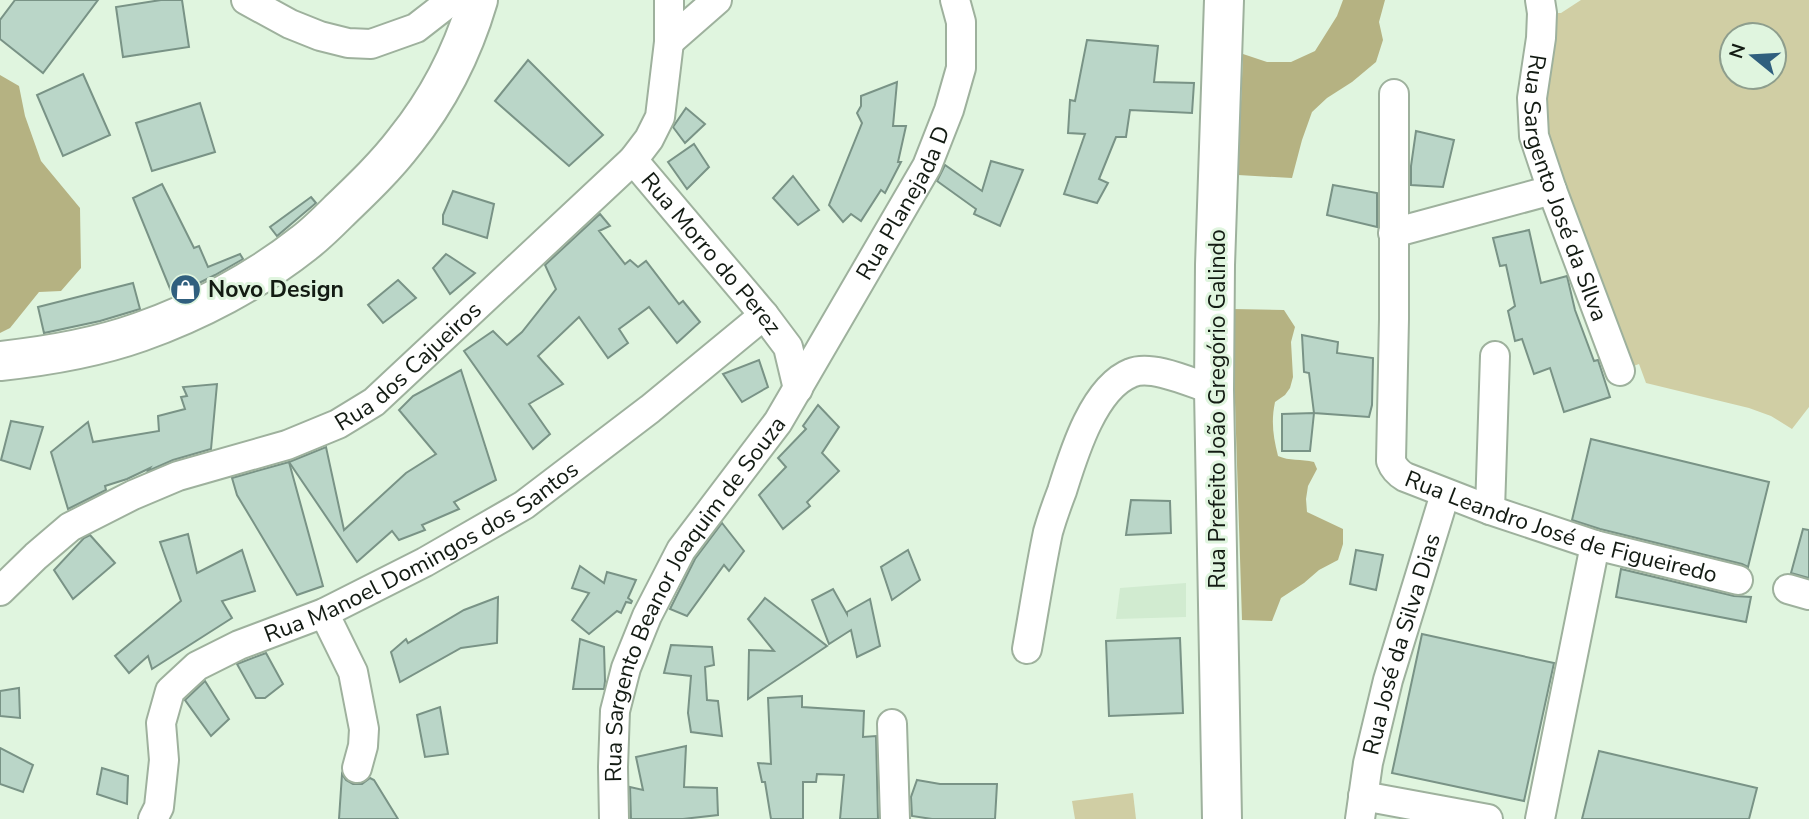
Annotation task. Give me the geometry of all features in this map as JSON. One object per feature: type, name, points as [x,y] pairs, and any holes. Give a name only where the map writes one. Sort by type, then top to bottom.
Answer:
[{"type":"main road","points":[[0,361],[56,355],[140,332],[215,300],[304,243],[356,195],[405,142],[444,83],[472,21],[478,0]]},
{"type":"main road","name":"Rua Prefeito João Gregório Galindo","points":[[1222,819],[1214,390],[1215,265],[1224,0]]},
{"type":"street","points":[[246,0],[290,24],[320,36],[348,43],[371,44],[416,28],[452,0]]},
{"type":"street","name":"Rua dos Cajueiros","points":[[0,591],[70,527],[178,475],[287,445],[338,424],[374,401],[632,160],[649,139],[660,117],[665,87],[669,0]]},
{"type":"street","points":[[669,42],[717,0]]},
{"type":"street","name":"Rua Planejada D","points":[[798,389],[932,155],[961,68],[961,22],[955,0]]},
{"type":"street","name":"Rua Sargento José da SIlva","points":[[1540,0],[1541,38],[1532,98],[1534,136],[1620,371]]},
{"type":"street","points":[[1394,94],[1393,233],[1552,190]]},
{"type":"street","name":"Rua Morro do Perez","points":[[632,160],[788,347],[798,389]]},
{"type":"street","name":"Rua Leandro José de Figueiredo","points":[[1393,233],[1391,461],[1397,472],[1445,494],[1595,545],[1738,580]]},
{"type":"street","name":"Rua Manoel Domingos dos Santos","points":[[153,819],[159,807],[164,760],[161,723],[170,691],[197,666],[239,645],[324,613],[425,562],[524,505],[650,409],[764,315]]},
{"type":"street","points":[[1490,510],[1495,356]]},
{"type":"street","points":[[1027,649],[1049,530],[1073,456],[1102,397],[1118,381],[1131,373],[1142,371],[1154,371],[1214,390]]},
{"type":"street","name":"Rua Sargento Beanor Joaquim de Souza","points":[[614,819],[612,767],[615,711],[626,668],[647,616],[681,550],[778,422],[798,389]]},
{"type":"street","name":"Rua José da Silva Dias","points":[[1361,807],[1368,763],[1391,669],[1445,494]]},
{"type":"street","points":[[1540,819],[1595,545]]},
{"type":"street","points":[[324,613],[353,672],[364,729],[357,768]]},
{"type":"street","points":[[892,724],[895,819]]},
{"type":"street","points":[[1361,807],[1488,819]]},
{"type":"shaded area","points":[[1343,0],[1385,0],[1379,22],[1383,40],[1376,62],[1312,112],[1292,178],[1238,175],[1243,54],[1267,62],[1291,62],[1315,51],[1337,16]]},
{"type":"shaded area","points":[[1581,0],[1809,0],[1809,407],[1792,429],[1771,416],[1749,408],[1646,383],[1639,364],[1620,371],[1542,161],[1542,13],[1561,13]]},
{"type":"shaded area","points":[[0,75],[19,86],[25,116],[41,161],[80,208],[81,268],[61,291],[39,292],[10,328],[0,333]]},
{"type":"shaded area","points":[[1232,309],[1284,310],[1295,327],[1291,342],[1293,377],[1290,388],[1275,402],[1274,409],[1273,429],[1278,456],[1314,462],[1317,469],[1308,486],[1307,512],[1343,529],[1343,544],[1338,560],[1319,570],[1281,598],[1272,621],[1242,620]]},
{"type":"shaded area","points":[[1186,583],[1186,617],[1116,619],[1120,588]]},
{"type":"shaded area","points":[[1133,793],[1136,819],[1075,819],[1072,801]]},
{"type":"building","points":[[15,0],[98,0],[43,73],[0,39],[0,20]]},
{"type":"building","points":[[161,0],[182,0],[189,47],[123,57],[116,7]]},
{"type":"building","points":[[1087,40],[1158,46],[1154,82],[1194,83],[1192,113],[1130,110],[1126,137],[1116,137],[1099,179],[1108,183],[1097,203],[1064,194],[1085,134],[1068,133],[1070,100],[1075,101]]},
{"type":"building","points":[[528,60],[603,135],[569,166],[495,101]]},
{"type":"building","points":[[83,74],[110,135],[63,156],[37,95]]},
{"type":"building","points":[[897,82],[893,126],[906,126],[898,162],[901,162],[885,193],[881,190],[861,221],[851,214],[843,222],[829,205],[862,123],[857,113],[861,106],[861,96]]},
{"type":"building","points":[[200,103],[215,152],[152,171],[136,123]]},
{"type":"building","points":[[686,108],[705,124],[685,143],[673,127]]},
{"type":"building","points":[[1416,131],[1454,140],[1443,187],[1411,185]]},
{"type":"building","points":[[694,144],[709,167],[687,189],[668,162]]},
{"type":"building","points":[[991,161],[1023,170],[1000,226],[974,214],[976,209],[937,181],[945,165],[982,191]]},
{"type":"building","points":[[793,176],[819,210],[798,225],[773,198]]},
{"type":"building","points":[[162,184],[194,248],[199,246],[208,267],[240,254],[243,259],[173,296],[133,198]]},
{"type":"building","points":[[1333,185],[1377,193],[1377,227],[1327,215]]},
{"type":"building","points":[[453,191],[494,204],[487,238],[443,224],[443,215]]},
{"type":"building","points":[[311,197],[316,203],[277,236],[270,227]]},
{"type":"building","points":[[600,214],[610,226],[599,231],[625,264],[630,260],[638,267],[646,261],[679,304],[683,301],[700,322],[677,343],[649,307],[619,329],[628,343],[608,358],[579,317],[538,356],[563,384],[529,404],[550,434],[533,449],[464,351],[493,331],[507,345],[522,332],[556,289],[545,265]]},
{"type":"building","points":[[1529,230],[1541,283],[1567,276],[1575,310],[1594,361],[1598,360],[1610,397],[1564,412],[1550,368],[1534,374],[1522,339],[1515,341],[1508,311],[1515,306],[1506,265],[1500,266],[1493,238]]},
{"type":"building","points":[[446,254],[475,273],[450,294],[433,268]]},
{"type":"building","points":[[398,280],[416,298],[383,323],[368,305]]},
{"type":"building","points":[[133,283],[140,309],[44,333],[38,307]]},
{"type":"building","points":[[1302,335],[1338,342],[1337,353],[1373,358],[1372,405],[1369,417],[1314,413],[1309,373],[1304,372]]},
{"type":"building","points":[[759,360],[768,387],[742,402],[723,374]]},
{"type":"building","points":[[461,370],[496,480],[454,502],[459,509],[422,525],[425,530],[399,540],[392,531],[357,562],[289,462],[326,447],[344,530],[406,473],[436,454],[399,410],[413,396]]},
{"type":"building","points":[[217,384],[211,449],[173,460],[148,471],[150,468],[105,486],[106,490],[68,509],[51,452],[88,422],[93,442],[159,431],[158,416],[185,409],[181,397],[187,396],[183,387]]},
{"type":"building","points":[[818,405],[839,427],[822,453],[839,471],[807,502],[810,506],[783,529],[759,495],[786,467],[778,458],[806,429],[803,426]]},
{"type":"building","points":[[1314,413],[1310,451],[1282,451],[1282,414]]},
{"type":"building","points":[[11,421],[43,427],[30,469],[1,460]]},
{"type":"building","points":[[1591,439],[1769,482],[1748,567],[1572,520]]},
{"type":"building","points":[[289,462],[323,586],[297,595],[237,495],[232,478]]},
{"type":"building","points":[[1131,500],[1170,501],[1171,533],[1126,535]]},
{"type":"building","points":[[722,523],[744,551],[729,571],[724,565],[687,616],[670,609],[695,559]]},
{"type":"building","points":[[1803,529],[1809,530],[1809,578],[1791,573]]},
{"type":"building","points":[[188,534],[197,573],[242,550],[255,591],[222,601],[232,618],[152,669],[148,656],[129,673],[115,656],[181,601],[160,542]]},
{"type":"building","points":[[90,535],[115,563],[73,599],[54,570]]},
{"type":"building","points":[[908,550],[920,580],[892,600],[881,567]]},
{"type":"building","points":[[1356,550],[1383,555],[1376,590],[1350,584]]},
{"type":"building","points":[[580,566],[604,583],[607,572],[636,580],[628,598],[631,603],[626,602],[621,613],[617,611],[589,634],[572,620],[589,593],[572,588]]},
{"type":"building","points":[[1621,569],[1734,596],[1751,597],[1746,622],[1616,597]]},
{"type":"building","points":[[833,589],[847,614],[870,599],[880,646],[857,657],[851,630],[829,644],[812,600]]},
{"type":"building","points":[[498,597],[497,643],[461,648],[400,682],[391,652],[406,639],[408,643],[464,610]]},
{"type":"building","points":[[765,598],[827,646],[748,699],[749,650],[774,651],[748,619]]},
{"type":"building","points":[[1422,634],[1554,663],[1524,801],[1392,773]]},
{"type":"building","points":[[1180,638],[1183,713],[1109,716],[1106,641]]},
{"type":"building","points":[[580,639],[604,647],[604,689],[573,689]]},
{"type":"building","points":[[671,645],[712,647],[714,665],[705,667],[707,700],[718,701],[722,736],[691,732],[688,713],[691,676],[664,673]]},
{"type":"building","points":[[266,653],[283,684],[265,698],[256,698],[237,664]]},
{"type":"building","points":[[205,681],[229,719],[211,736],[185,700]]},
{"type":"building","points":[[19,688],[20,718],[0,716],[0,691]]},
{"type":"building","points":[[802,696],[802,707],[864,711],[863,737],[876,736],[878,819],[840,819],[844,775],[817,774],[816,782],[803,782],[803,819],[771,819],[765,782],[762,782],[758,763],[771,764],[768,698]]},
{"type":"building","points":[[440,707],[448,754],[425,757],[417,715]]},
{"type":"building","points":[[686,746],[684,787],[717,788],[718,815],[683,819],[631,819],[630,787],[643,790],[636,757]]},
{"type":"building","points":[[0,748],[33,765],[23,792],[0,784]]},
{"type":"building","points":[[1599,751],[1757,788],[1749,819],[1582,819]]},
{"type":"building","points":[[102,768],[128,776],[127,804],[97,794]]},
{"type":"building","points":[[342,774],[353,784],[362,784],[370,778],[374,780],[398,819],[339,819]]},
{"type":"building","points":[[917,780],[940,784],[997,784],[995,819],[932,819],[912,816],[911,797]]},
{"type":"place","name":"Novo Design","points":[[185,289]]}]
